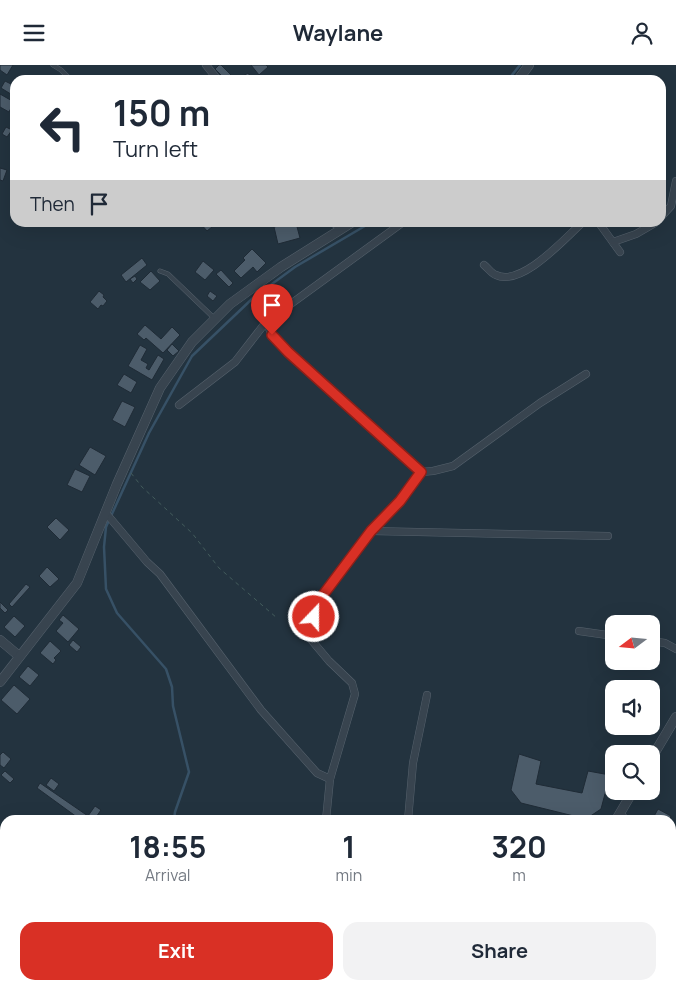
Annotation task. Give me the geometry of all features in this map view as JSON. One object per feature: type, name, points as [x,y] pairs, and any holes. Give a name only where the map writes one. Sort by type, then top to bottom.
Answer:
[{"type":"street","points":[[206,65],[214,75]]},
{"type":"street","points":[[666,212],[672,206],[676,181]]},
{"type":"street","points":[[0,682],[77,583],[105,512],[160,388],[192,342],[230,304],[281,267],[342,227]]},
{"type":"street","points":[[180,405],[235,362],[266,322],[397,227]]},
{"type":"street","points":[[484,265],[496,275],[513,277],[531,269],[578,227]]},
{"type":"street","points":[[602,227],[620,252]]},
{"type":"street","points":[[613,241],[636,234],[648,227]]},
{"type":"street","points":[[266,322],[272,335],[288,352],[421,472],[453,466],[540,403],[586,374]]},
{"type":"street","points":[[326,815],[330,779],[355,694],[352,683],[329,661],[308,636],[320,599],[371,531],[400,501],[421,472]]},
{"type":"street","points":[[105,512],[147,562],[160,574],[261,710],[317,773],[330,779]]},
{"type":"street","points":[[371,531],[608,536]]},
{"type":"street","points":[[579,631],[605,635]]},
{"type":"street","points":[[0,640],[19,656]]},
{"type":"street","points":[[660,642],[676,649]]},
{"type":"street","points":[[408,815],[413,763],[427,695]]},
{"type":"street","points":[[659,745],[676,717]]},
{"type":"street","points":[[621,815],[628,800]]},
{"type":"lane","points":[[53,65],[66,75]]},
{"type":"lane","points":[[160,271],[168,274],[215,319]]},
{"type":"path","points":[[128,470],[192,533],[219,568],[277,618]]},
{"type":"building","points":[[0,65],[13,65],[7,75],[0,70]]},
{"type":"building","points":[[221,65],[231,75],[221,75],[215,69]]},
{"type":"building","points":[[251,65],[266,65],[268,67],[259,75]]},
{"type":"building","points":[[5,81],[10,84],[10,94],[1,88]]},
{"type":"building","points":[[0,94],[10,100],[10,110],[9,112],[0,107]]},
{"type":"building","points":[[6,127],[10,129],[7,137],[2,134]]},
{"type":"building","points":[[0,168],[7,170],[3,181],[0,180]]},
{"type":"building","points":[[204,227],[212,227],[207,231]]},
{"type":"building","points":[[274,227],[297,227],[300,238],[278,244]]},
{"type":"building","points":[[252,249],[266,263],[257,272],[253,267],[241,278],[234,271],[245,260],[243,258]]},
{"type":"building","points":[[142,258],[147,265],[126,282],[121,275]]},
{"type":"building","points":[[203,261],[214,270],[205,280],[195,272]]},
{"type":"building","points":[[221,270],[233,283],[229,287],[216,274]]},
{"type":"building","points":[[151,271],[160,281],[150,290],[140,282]]},
{"type":"building","points":[[135,276],[137,279],[133,283],[130,279]]},
{"type":"building","points":[[99,291],[107,301],[98,309],[90,302]]},
{"type":"building","points":[[210,291],[217,296],[213,301],[207,296]]},
{"type":"building","points":[[145,325],[161,339],[172,327],[180,335],[163,353],[146,338],[144,340],[137,334]]},
{"type":"building","points":[[172,344],[179,351],[173,356],[167,350]]},
{"type":"building","points":[[140,345],[147,349],[141,360],[148,364],[146,368],[149,370],[158,355],[164,359],[152,380],[128,366]]},
{"type":"building","points":[[124,374],[137,382],[131,393],[117,385]]},
{"type":"building","points":[[122,401],[135,407],[125,427],[112,420]]},
{"type":"building","points":[[90,447],[106,456],[95,475],[79,465]]},
{"type":"building","points":[[75,469],[90,476],[82,492],[67,485]]},
{"type":"building","points":[[56,518],[69,530],[60,540],[47,527]]},
{"type":"building","points":[[47,567],[59,579],[50,587],[39,576]]},
{"type":"building","points":[[26,584],[30,587],[12,607],[9,604]]},
{"type":"building","points":[[0,602],[8,610],[5,613],[0,608]]},
{"type":"building","points":[[63,615],[79,629],[68,642],[56,631],[63,623],[59,620]]},
{"type":"building","points":[[14,616],[25,626],[15,637],[4,627]]},
{"type":"building","points":[[73,640],[81,647],[77,652],[69,645]]},
{"type":"building","points":[[50,641],[61,651],[54,658],[56,660],[53,664],[40,653]]},
{"type":"building","points":[[28,666],[39,675],[30,686],[19,677]]},
{"type":"building","points":[[14,685],[30,699],[17,714],[1,700]]},
{"type":"building","points":[[3,752],[11,759],[4,768],[0,765],[0,755]]},
{"type":"building","points":[[519,754],[541,761],[536,784],[582,793],[588,771],[605,774],[605,794],[601,809],[592,815],[570,815],[521,803],[511,790]]},
{"type":"building","points":[[5,771],[14,779],[10,783],[1,775]]},
{"type":"building","points":[[51,778],[59,784],[54,791],[46,785]]},
{"type":"building","points":[[40,783],[87,815],[74,815],[37,788]]},
{"type":"building","points":[[95,806],[101,810],[98,815],[89,815]]},
{"type":"building","points":[[658,809],[669,815],[655,815]]},
{"type":"waterway","points":[[512,75],[520,65]]},
{"type":"waterway","points":[[175,815],[189,772],[173,706],[172,687],[166,669],[117,613],[106,589],[104,547],[106,527],[149,433],[192,356],[253,298],[295,267],[363,227]]},
{"type":"route","points":[[272,335],[288,352],[421,472],[400,501],[371,531],[320,599],[314,617]]}]
